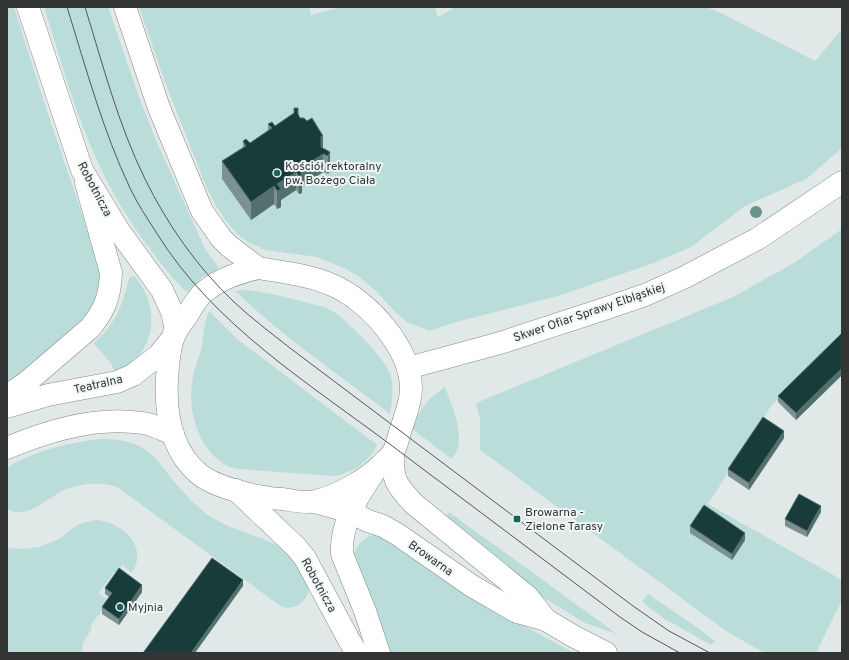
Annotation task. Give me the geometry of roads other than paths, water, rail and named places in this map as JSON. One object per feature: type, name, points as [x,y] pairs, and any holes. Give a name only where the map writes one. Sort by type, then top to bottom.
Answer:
[{"type":"main road","name":"Robotnicza","points":[[28,7],[82,170],[119,231],[162,290],[172,312],[175,325],[174,336]]},
{"type":"main road","points":[[125,7],[159,108],[202,211],[225,242],[242,258],[258,268],[308,277],[332,285],[352,296],[385,328],[400,350],[408,368],[411,389],[409,405],[393,453],[372,474],[362,488],[350,512],[342,538],[342,554],[365,611],[379,653]]},
{"type":"main road","points":[[7,396],[27,382],[90,328],[98,319],[108,298],[110,288],[110,268],[82,170]]},
{"type":"main road","name":"Skwer Ofiar Sprawy Elbląskiej","points":[[408,368],[500,343],[604,309],[685,277],[757,239],[842,182]]},
{"type":"main road","points":[[258,268],[227,278],[216,283],[203,293],[174,336],[169,353],[166,406],[169,420],[183,455],[199,474],[210,482],[222,487],[273,499],[314,502],[339,492],[372,474]]},
{"type":"main road","name":"Teatralna","points":[[7,407],[48,395],[117,382],[133,375],[159,355],[174,336]]},
{"type":"main road","points":[[7,448],[38,436],[69,427],[117,421],[153,425],[174,434]]},
{"type":"main road","name":"Browarna","points":[[393,453],[392,470],[401,490],[414,504],[528,597],[546,620]]},
{"type":"main road","name":"Robotnicza","points":[[236,490],[296,547],[305,558],[357,653]]},
{"type":"main road","name":"Browarna","points":[[314,502],[350,512],[368,521],[383,526],[472,586],[518,612],[546,620],[606,653]]},
{"type":"tram line","points":[[67,7],[103,122],[130,188],[156,232],[179,265],[205,296],[265,351],[297,376],[620,617],[642,632],[680,653]]},
{"type":"tram line","points":[[85,7],[119,116],[135,158],[145,179],[173,228],[195,260],[220,289],[247,314],[290,348],[633,606],[669,631],[710,653]]},
{"type":"place","name":"Kościół rektoralny pw. Bożego Ciała","points":[[277,173]]},
{"type":"place","name":"Browarna - Zielone Tarasy","points":[[517,519]]},
{"type":"place","name":"Myjnia","points":[[120,607]]}]
